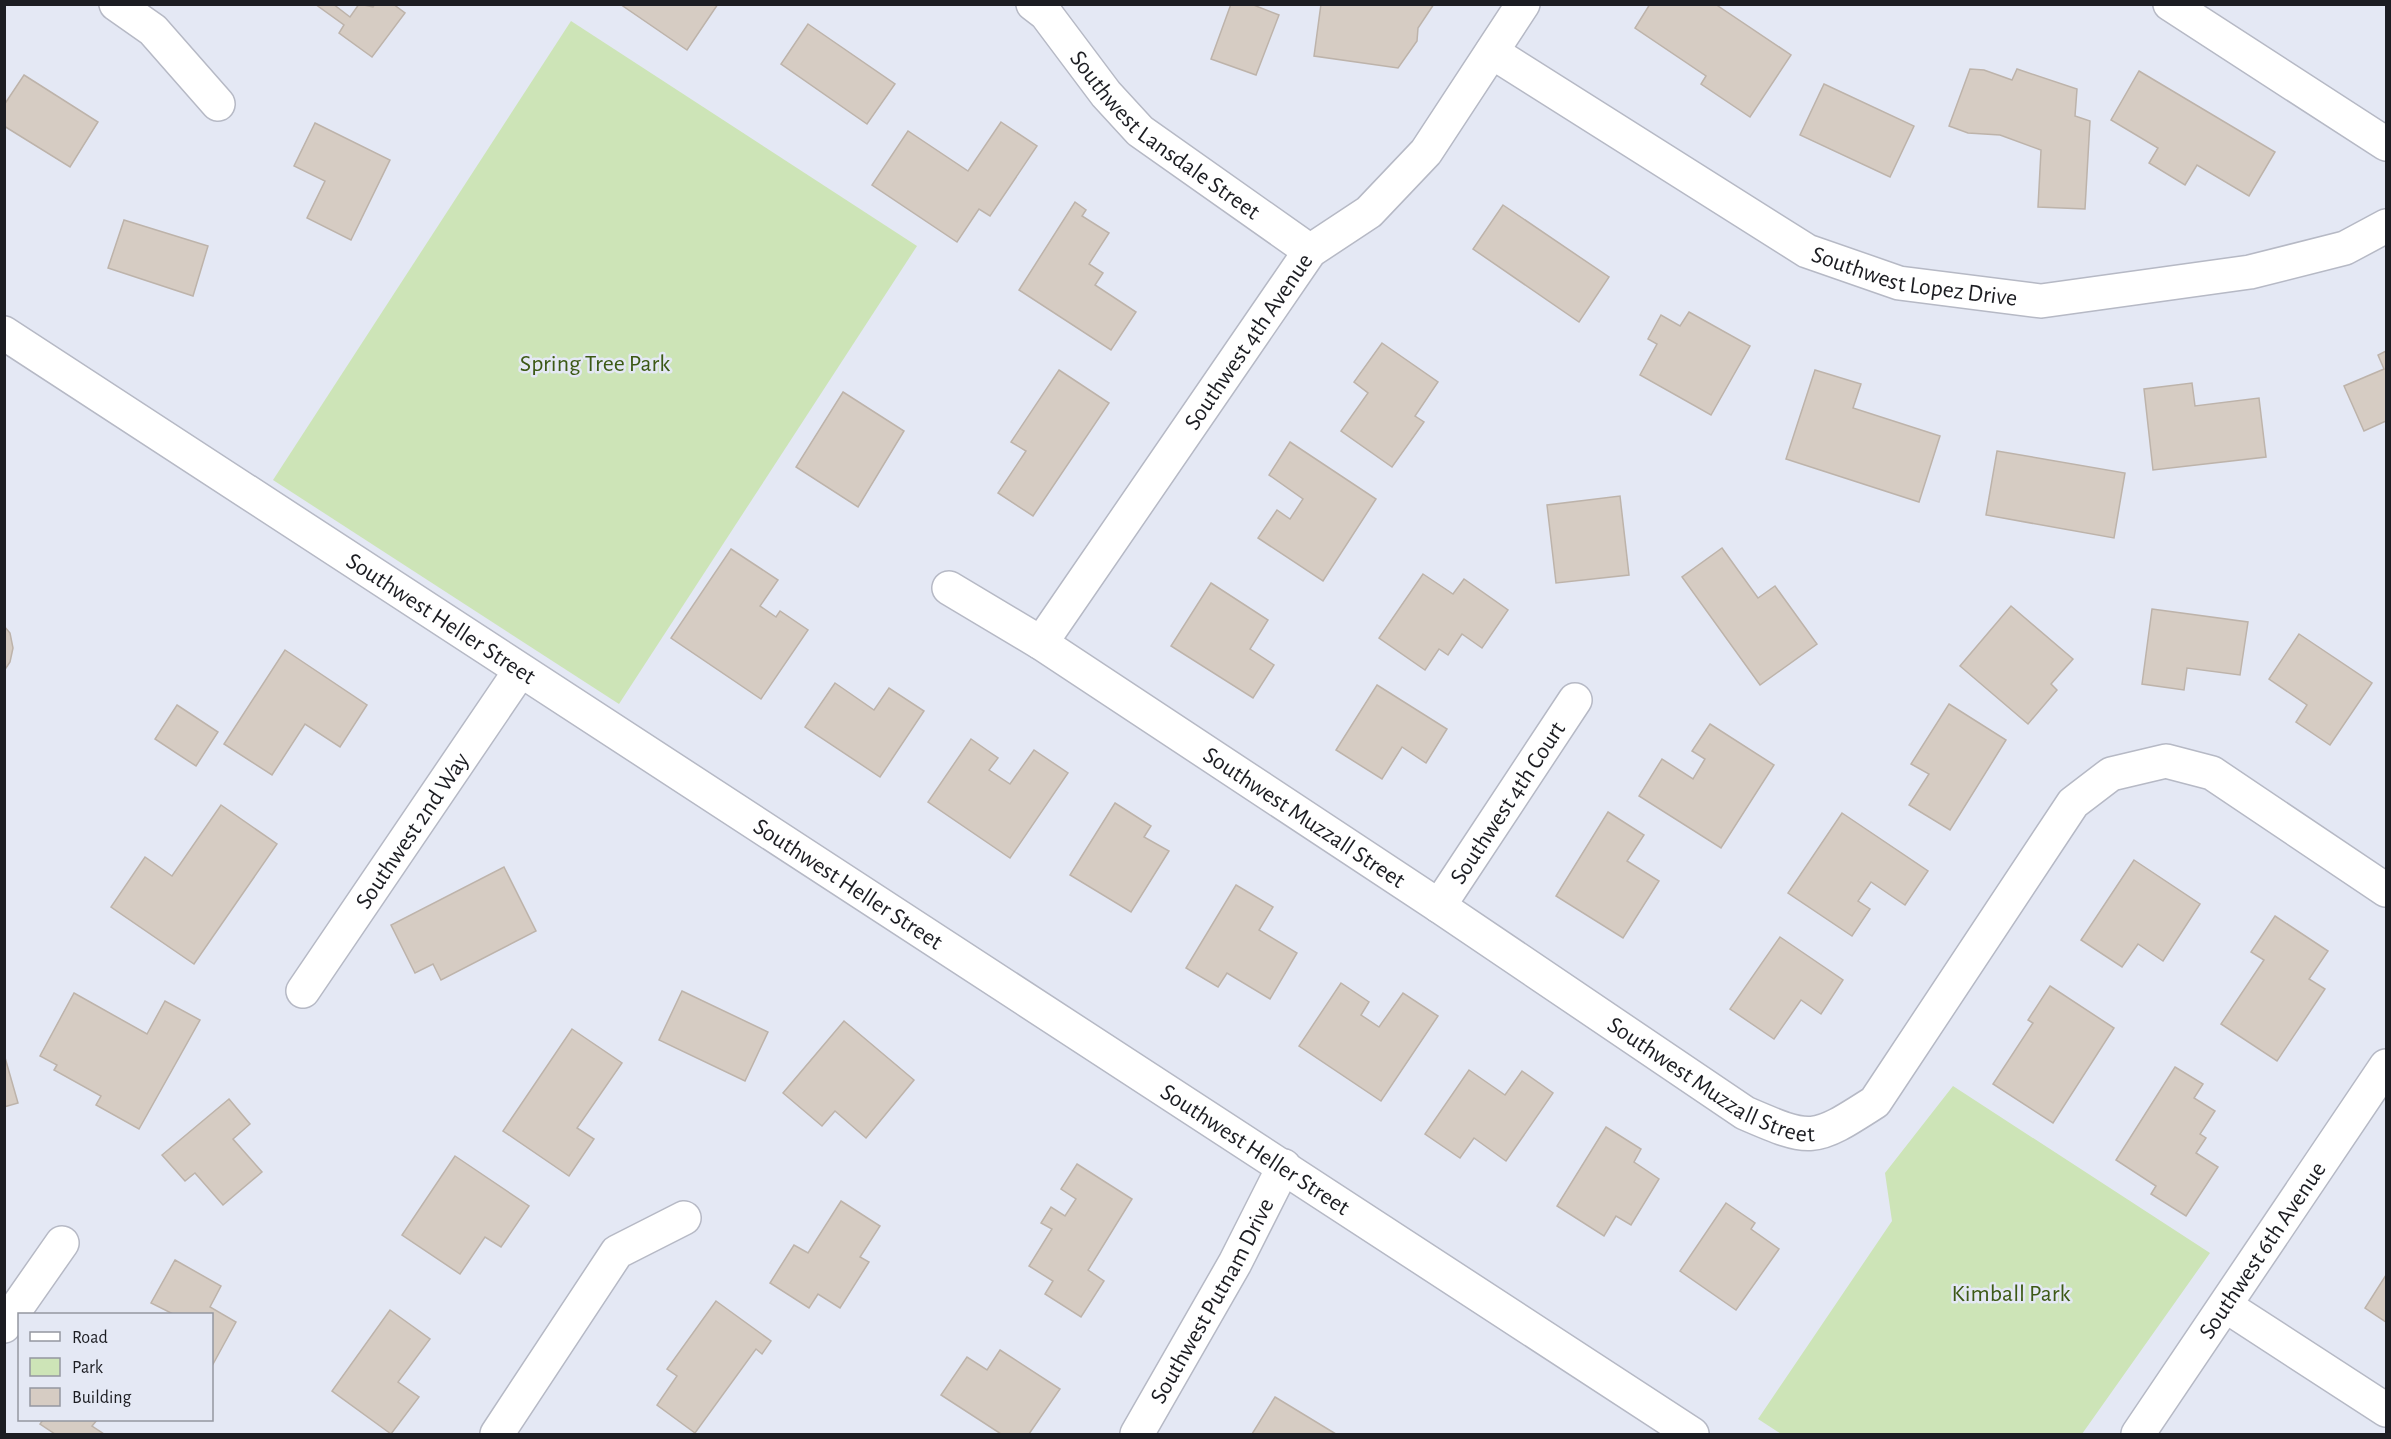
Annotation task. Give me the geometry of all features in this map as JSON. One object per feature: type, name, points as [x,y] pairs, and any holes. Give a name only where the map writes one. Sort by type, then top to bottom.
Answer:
[{"type":"street","points":[[116,4],[153,30],[218,104]]},
{"type":"street","name":"Southwest Lansdale Street","points":[[1033,4],[1046,14],[1106,94],[1140,131],[1310,250]]},
{"type":"street","name":"Southwest 4th Avenue","points":[[1041,643],[1310,250],[1369,212],[1426,152],[1523,4]]},
{"type":"street","points":[[2170,4],[2386,144]]},
{"type":"street","name":"Southwest Lopez Drive","points":[[1492,52],[1807,251],[1899,283],[2041,301],[2250,272],[2345,248],[2386,226]]},
{"type":"street","name":"Southwest Heller Street","points":[[4,333],[1692,1434]]},
{"type":"street","name":"Southwest Muzzall Street","points":[[949,588],[1041,643],[1439,906],[1745,1113],[1786,1131],[1811,1136],[1837,1126],[1875,1102],[2073,802],[2111,774],[2166,761],[2211,773],[2386,890]]},
{"type":"street","name":"Southwest 2nd Way","points":[[303,991],[520,671]]},
{"type":"street","name":"Southwest 4th Court","points":[[1439,906],[1575,700]]},
{"type":"street","name":"Southwest 6th Avenue","points":[[2138,1434],[2386,1066]]},
{"type":"street","name":"Southwest Putnam Drive","points":[[1137,1434],[1235,1263],[1284,1166]]},
{"type":"street","points":[[496,1434],[617,1252],[684,1218]]},
{"type":"street","points":[[4,1326],[62,1243]]},
{"type":"street","points":[[2226,1306],[2386,1410]]},
{"type":"green space","name":"Spring Tree Park","points":[[571,21],[917,246],[619,704],[273,480]]},
{"type":"green space","name":"Kimball Park","points":[[1953,1086],[2210,1253],[2082,1434],[1781,1434],[1758,1419],[1892,1221],[1885,1173]]},
{"type":"building","points":[[315,4],[333,4],[350,17],[359,4],[373,7],[375,4],[393,4],[405,13],[372,57],[339,33],[344,25]]},
{"type":"building","points":[[620,4],[718,4],[687,50]]},
{"type":"building","points":[[1231,4],[1251,4],[1279,15],[1256,75],[1211,59]]},
{"type":"building","points":[[1321,4],[1434,4],[1418,28],[1417,41],[1398,68],[1314,56]]},
{"type":"building","points":[[1650,4],[1715,4],[1791,55],[1750,117],[1701,84],[1706,76],[1635,28]]},
{"type":"building","points":[[808,24],[895,84],[867,124],[781,64]]},
{"type":"building","points":[[1970,69],[1984,70],[2012,80],[2017,69],[2077,89],[2075,116],[2090,121],[2085,209],[2038,207],[2041,150],[2000,135],[1968,133],[1949,126]]},
{"type":"building","points":[[2139,71],[2275,152],[2249,196],[2197,165],[2185,185],[2149,163],[2158,148],[2111,120]]},
{"type":"building","points":[[24,75],[98,122],[70,167],[4,126],[4,105]]},
{"type":"building","points":[[1824,84],[1914,126],[1890,177],[1800,135]]},
{"type":"building","points":[[1001,122],[1037,146],[990,216],[979,209],[957,242],[872,185],[908,131],[968,171]]},
{"type":"building","points":[[315,123],[390,160],[351,240],[307,218],[325,181],[294,166]]},
{"type":"building","points":[[1075,202],[1086,210],[1082,216],[1109,233],[1089,264],[1103,273],[1095,285],[1136,312],[1111,350],[1019,290]]},
{"type":"building","points":[[1503,205],[1609,277],[1579,322],[1473,249]]},
{"type":"building","points":[[124,220],[208,246],[193,296],[108,268]]},
{"type":"building","points":[[1689,312],[1750,346],[1711,415],[1640,375],[1657,344],[1648,339],[1661,315],[1680,326]]},
{"type":"building","points":[[1382,343],[1438,382],[1415,416],[1424,422],[1392,467],[1341,431],[1368,393],[1354,382]]},
{"type":"building","points":[[2386,351],[2386,421],[2364,431],[2344,386],[2384,369],[2378,355]]},
{"type":"building","points":[[1059,370],[1109,403],[1033,516],[998,493],[1026,451],[1011,442]]},
{"type":"building","points":[[1815,370],[1861,384],[1853,408],[1940,436],[1919,502],[1786,459]]},
{"type":"building","points":[[2192,383],[2195,406],[2259,398],[2266,457],[2153,470],[2144,389]]},
{"type":"building","points":[[843,392],[904,431],[858,507],[796,467]]},
{"type":"building","points":[[1290,442],[1376,499],[1323,581],[1258,538],[1277,510],[1290,519],[1303,499],[1269,475]]},
{"type":"building","points":[[1997,451],[2125,473],[2114,538],[1986,515]]},
{"type":"building","points":[[1620,496],[1629,575],[1556,583],[1547,505]]},
{"type":"building","points":[[1722,548],[1758,598],[1775,586],[1817,644],[1760,685],[1682,577]]},
{"type":"building","points":[[731,549],[778,580],[760,606],[776,617],[780,611],[808,630],[761,699],[671,638]]},
{"type":"building","points":[[1423,574],[1453,594],[1464,579],[1508,610],[1482,648],[1462,634],[1448,655],[1439,649],[1425,670],[1379,638]]},
{"type":"building","points":[[1211,583],[1268,620],[1250,649],[1274,665],[1253,698],[1171,646]]},
{"type":"building","points":[[2011,606],[2073,659],[2051,684],[2057,690],[2028,724],[1960,666]]},
{"type":"building","points":[[2152,609],[2248,622],[2240,675],[2187,668],[2184,690],[2142,684]]},
{"type":"building","points":[[4,626],[10,633],[13,648],[10,662],[4,671]]},
{"type":"building","points":[[2299,634],[2372,683],[2330,745],[2296,722],[2307,705],[2269,679]]},
{"type":"building","points":[[285,650],[367,705],[340,747],[305,724],[272,775],[224,744]]},
{"type":"building","points":[[835,683],[874,710],[889,688],[924,711],[880,777],[805,727]]},
{"type":"building","points":[[1377,685],[1447,729],[1426,763],[1402,747],[1382,779],[1336,750]]},
{"type":"building","points":[[1949,704],[2006,740],[1950,830],[1909,805],[1929,774],[1911,764]]},
{"type":"building","points":[[177,705],[218,732],[196,766],[155,739]]},
{"type":"building","points":[[1710,724],[1774,765],[1721,848],[1639,796],[1662,759],[1693,779],[1705,759],[1692,751]]},
{"type":"building","points":[[971,739],[998,758],[989,770],[1010,784],[1034,750],[1068,773],[1010,858],[928,802]]},
{"type":"building","points":[[1115,803],[1151,826],[1144,837],[1169,851],[1131,912],[1070,875]]},
{"type":"building","points":[[221,805],[277,844],[194,964],[111,907],[145,857],[172,876]]},
{"type":"building","points":[[1608,812],[1644,835],[1627,861],[1659,881],[1623,938],[1556,896]]},
{"type":"building","points":[[1842,813],[1928,871],[1905,905],[1871,882],[1858,901],[1870,909],[1852,936],[1788,893]]},
{"type":"building","points":[[2134,860],[2200,904],[2163,961],[2138,944],[2122,967],[2081,940]]},
{"type":"building","points":[[504,867],[536,931],[441,980],[433,964],[415,973],[391,925]]},
{"type":"building","points":[[1236,885],[1273,907],[1259,930],[1297,953],[1270,999],[1227,973],[1218,987],[1186,968]]},
{"type":"building","points":[[2275,916],[2328,951],[2309,979],[2325,989],[2277,1061],[2221,1024],[2264,960],[2251,952]]},
{"type":"building","points":[[1780,937],[1843,980],[1821,1014],[1801,1000],[1774,1039],[1730,1009]]},
{"type":"building","points":[[1341,983],[1369,1002],[1361,1015],[1379,1027],[1403,993],[1438,1016],[1381,1101],[1299,1046]]},
{"type":"building","points":[[2050,986],[2114,1028],[2053,1123],[1993,1084],[2033,1023],[2028,1020]]},
{"type":"building","points":[[682,991],[768,1032],[745,1081],[659,1040]]},
{"type":"building","points":[[74,993],[147,1034],[165,1001],[200,1020],[139,1129],[96,1105],[101,1096],[54,1070],[57,1065],[40,1056]]},
{"type":"building","points":[[844,1021],[914,1080],[866,1138],[835,1111],[822,1126],[783,1093]]},
{"type":"building","points":[[572,1029],[622,1063],[577,1128],[594,1139],[569,1176],[503,1131]]},
{"type":"building","points":[[4,1054],[18,1103],[4,1107]]},
{"type":"building","points":[[2175,1067],[2203,1084],[2194,1098],[2215,1111],[2200,1134],[2206,1138],[2196,1153],[2218,1167],[2186,1216],[2151,1194],[2156,1186],[2116,1160]]},
{"type":"building","points":[[1469,1070],[1505,1095],[1522,1071],[1553,1093],[1506,1161],[1474,1138],[1460,1158],[1425,1134]]},
{"type":"building","points":[[229,1099],[250,1124],[233,1139],[262,1172],[223,1205],[195,1173],[185,1181],[162,1155]]},
{"type":"building","points":[[1606,1127],[1641,1149],[1634,1162],[1659,1179],[1631,1225],[1616,1216],[1604,1236],[1557,1206]]},
{"type":"building","points":[[455,1156],[529,1206],[501,1247],[485,1237],[460,1274],[402,1235]]},
{"type":"building","points":[[1077,1164],[1132,1199],[1088,1270],[1104,1281],[1081,1317],[1045,1294],[1053,1281],[1029,1266],[1052,1229],[1041,1223],[1051,1207],[1065,1216],[1076,1199],[1061,1189]]},
{"type":"building","points":[[841,1201],[880,1226],[860,1257],[869,1262],[840,1308],[818,1294],[809,1308],[770,1283],[794,1245],[808,1253]]},
{"type":"building","points":[[1726,1203],[1755,1223],[1751,1229],[1779,1249],[1736,1310],[1680,1271]]},
{"type":"building","points":[[175,1260],[221,1286],[210,1307],[236,1322],[213,1364],[213,1313],[171,1313],[151,1303]]},
{"type":"building","points":[[2386,1275],[2386,1322],[2365,1308]]},
{"type":"building","points":[[716,1301],[771,1341],[762,1354],[756,1349],[695,1433],[657,1405],[677,1376],[667,1369]]},
{"type":"building","points":[[390,1310],[430,1339],[398,1382],[419,1397],[391,1434],[332,1391]]},
{"type":"building","points":[[1000,1350],[1060,1389],[1029,1434],[1001,1434],[941,1395],[967,1357],[987,1370]]},
{"type":"building","points":[[1275,1397],[1336,1434],[1252,1434]]},
{"type":"building","points":[[42,1421],[96,1421],[92,1426],[104,1434],[55,1434],[40,1424]]}]
